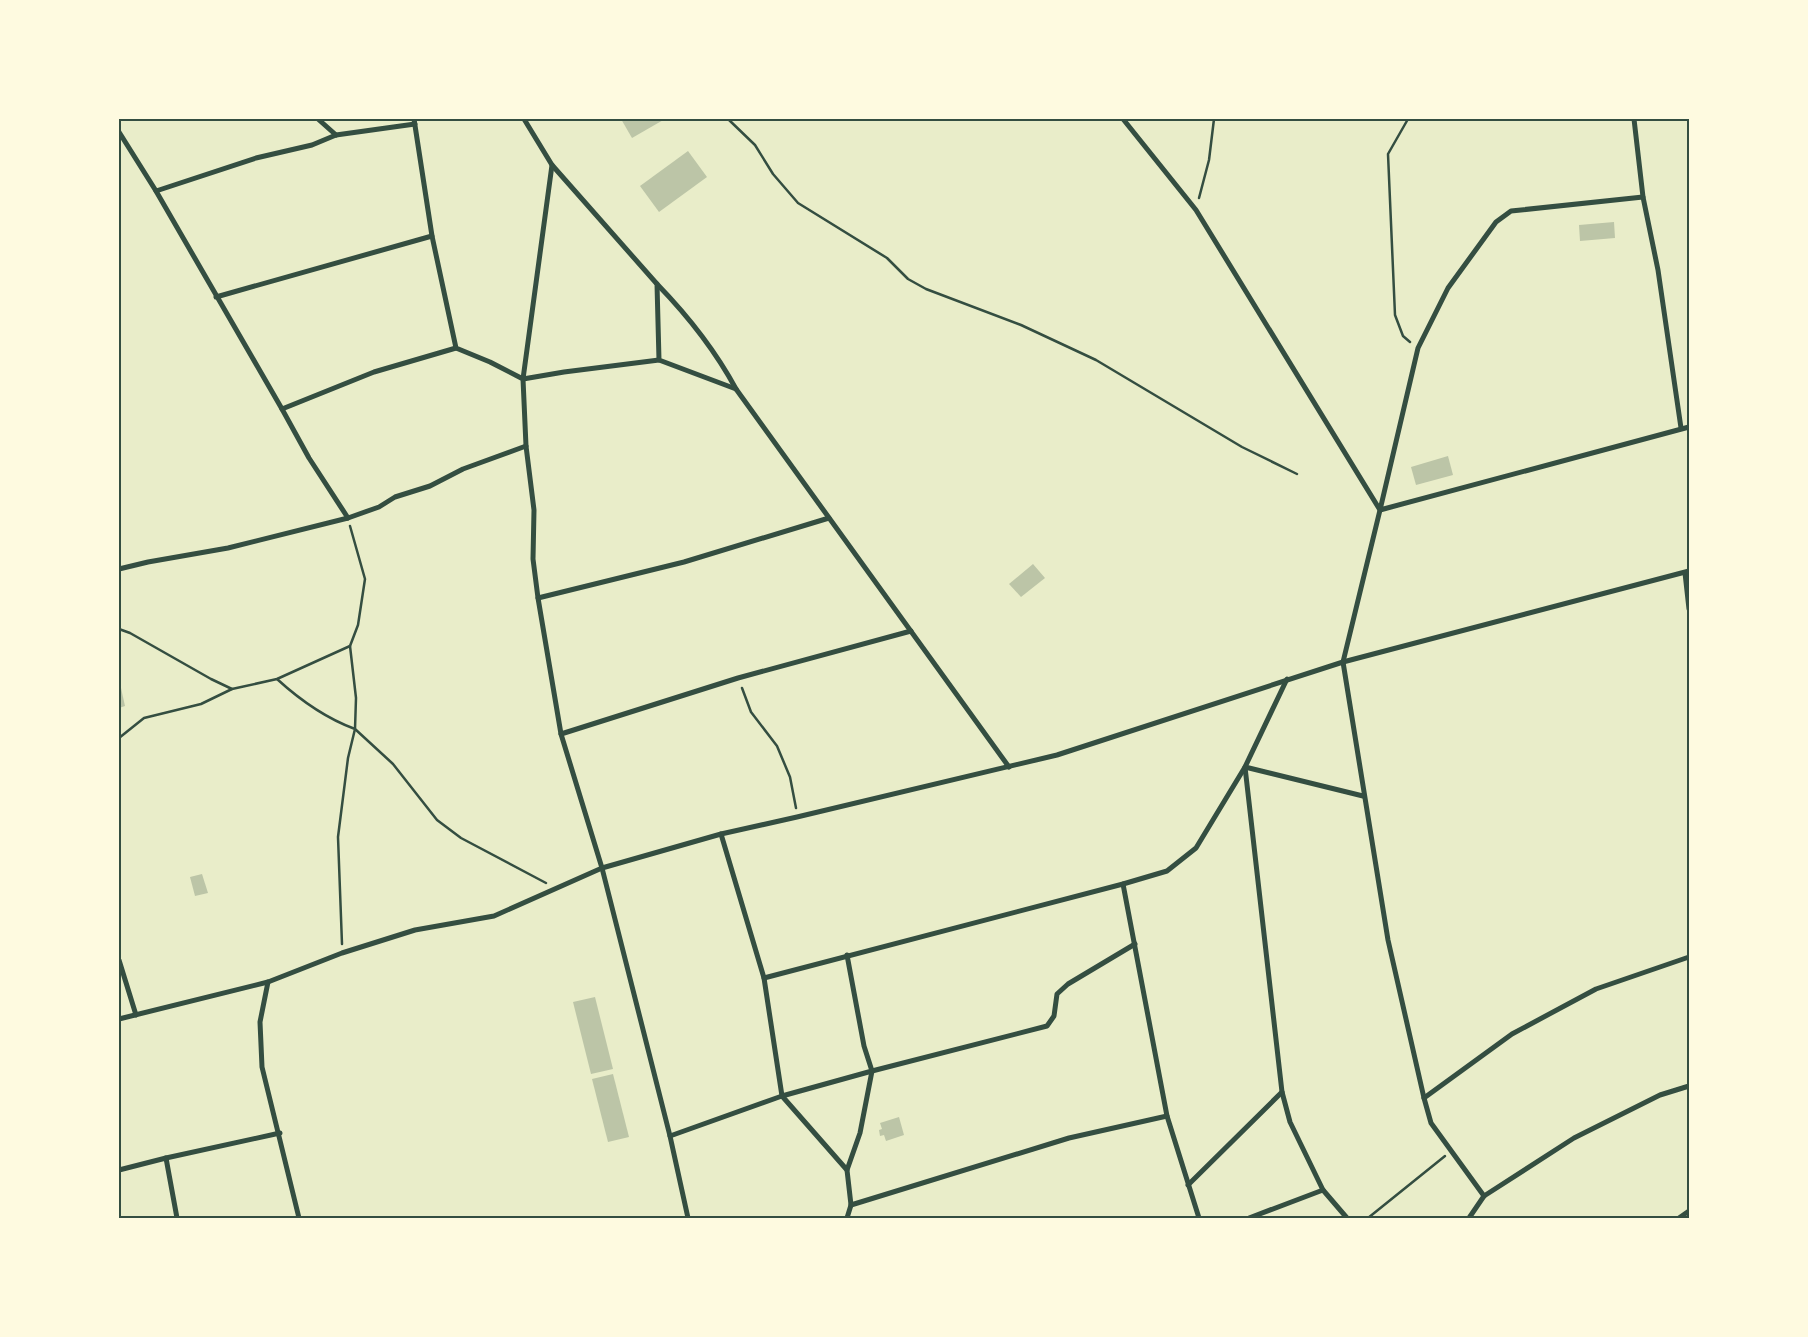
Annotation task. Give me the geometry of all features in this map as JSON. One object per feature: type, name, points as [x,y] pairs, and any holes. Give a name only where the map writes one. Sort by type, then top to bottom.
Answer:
[{"type":"street","points":[[318,119],[336,135]]},
{"type":"street","points":[[524,119],[552,165],[680,308],[720,360],[736,389],[1009,767]]},
{"type":"street","points":[[1123,119],[1196,210],[1380,510]]},
{"type":"street","points":[[1634,119],[1643,197],[1658,270],[1681,428]]},
{"type":"street","points":[[156,191],[256,158],[312,145],[336,135],[414,121],[432,236],[456,348]]},
{"type":"street","points":[[119,132],[156,191],[309,458],[348,518]]},
{"type":"street","points":[[552,165],[524,379],[526,446],[534,510],[533,559],[538,598],[561,734],[602,868],[670,1136],[688,1218]]},
{"type":"street","points":[[1484,1196],[1431,1123],[1424,1098],[1388,940],[1342,662],[1418,348],[1448,288],[1496,222],[1511,211],[1643,197]]},
{"type":"street","points":[[216,296],[432,236]]},
{"type":"street","points":[[657,284],[659,360]]},
{"type":"street","points":[[282,409],[374,372],[456,348],[524,379],[659,360],[736,389]]},
{"type":"street","points":[[1380,510],[1689,427]]},
{"type":"street","points":[[119,569],[228,548],[348,518],[379,507],[394,497],[430,486],[463,469],[526,446]]},
{"type":"street","points":[[538,598],[684,562],[829,518]]},
{"type":"street","points":[[119,1019],[268,982],[342,953],[415,930],[494,916],[602,868],[720,834],[1057,755],[1342,662],[1687,572],[1689,609]]},
{"type":"street","points":[[561,734],[738,678],[911,631]]},
{"type":"street","points":[[764,978],[1167,871],[1196,848],[1246,767],[1287,679]]},
{"type":"street","points":[[1246,767],[1363,796]]},
{"type":"street","points":[[1246,767],[1282,1092],[1290,1122],[1323,1190],[1347,1218]]},
{"type":"street","points":[[720,834],[764,978],[782,1096],[847,1170]]},
{"type":"street","points":[[1123,884],[1167,1116],[1199,1218]]},
{"type":"street","points":[[670,1136],[782,1096],[1047,1026],[1054,1016],[1057,994],[1068,984],[1135,944]]},
{"type":"street","points":[[847,955],[864,1046],[872,1071],[860,1133],[847,1170],[851,1205],[847,1218]]},
{"type":"street","points":[[1424,1098],[1512,1034],[1596,988],[1689,957]]},
{"type":"street","points":[[119,960],[136,1016]]},
{"type":"street","points":[[268,982],[260,1022],[262,1067],[280,1133],[299,1218]]},
{"type":"street","points":[[1469,1218],[1484,1196],[1574,1138],[1660,1095],[1689,1086]]},
{"type":"street","points":[[1188,1185],[1282,1092]]},
{"type":"street","points":[[851,1205],[1069,1138],[1167,1116]]},
{"type":"street","points":[[119,1170],[280,1133]]},
{"type":"street","points":[[166,1158],[177,1218]]},
{"type":"street","points":[[1249,1218],[1323,1190]]},
{"type":"street","points":[[1679,1218],[1689,1211]]},
{"type":"path","points":[[728,119],[755,145],[772,174],[798,203],[887,258],[908,280],[926,289],[1021,325],[1096,360],[1242,447],[1297,474]]},
{"type":"path","points":[[1196,210],[1209,160],[1214,119]]},
{"type":"path","points":[[1408,119],[1388,154],[1395,315],[1403,336],[1418,348]]},
{"type":"path","points":[[342,953],[338,838],[348,758],[354,729],[356,698],[350,646],[358,624],[365,579],[348,518]]},
{"type":"path","points":[[119,629],[130,633],[232,690]]},
{"type":"path","points":[[119,738],[144,718],[201,704],[232,690],[277,679],[350,646]]},
{"type":"path","points":[[738,678],[751,712],[777,746],[790,776],[798,817]]},
{"type":"path","points":[[277,679],[292,693],[334,721],[354,729],[392,764],[437,820],[461,838],[556,888]]},
{"type":"path","points":[[1368,1218],[1451,1152]]},
{"type":"building","points":[[621,119],[665,119],[632,138]]},
{"type":"building","points":[[688,151],[707,177],[659,212],[640,186]]},
{"type":"building","points":[[1614,222],[1615,238],[1580,241],[1579,225]]},
{"type":"building","points":[[1448,456],[1453,475],[1416,485],[1411,467]]},
{"type":"building","points":[[1033,564],[1045,578],[1021,597],[1009,584]]},
{"type":"building","points":[[121,688],[125,706],[119,708],[119,689]]},
{"type":"building","points":[[202,874],[208,893],[195,896],[190,877]]},
{"type":"building","points":[[595,997],[613,1069],[591,1074],[573,1002]]},
{"type":"building","points":[[613,1074],[629,1137],[608,1142],[592,1079]]},
{"type":"building","points":[[899,1117],[904,1135],[886,1141],[884,1135],[880,1136],[879,1130],[882,1129],[880,1123]]}]
